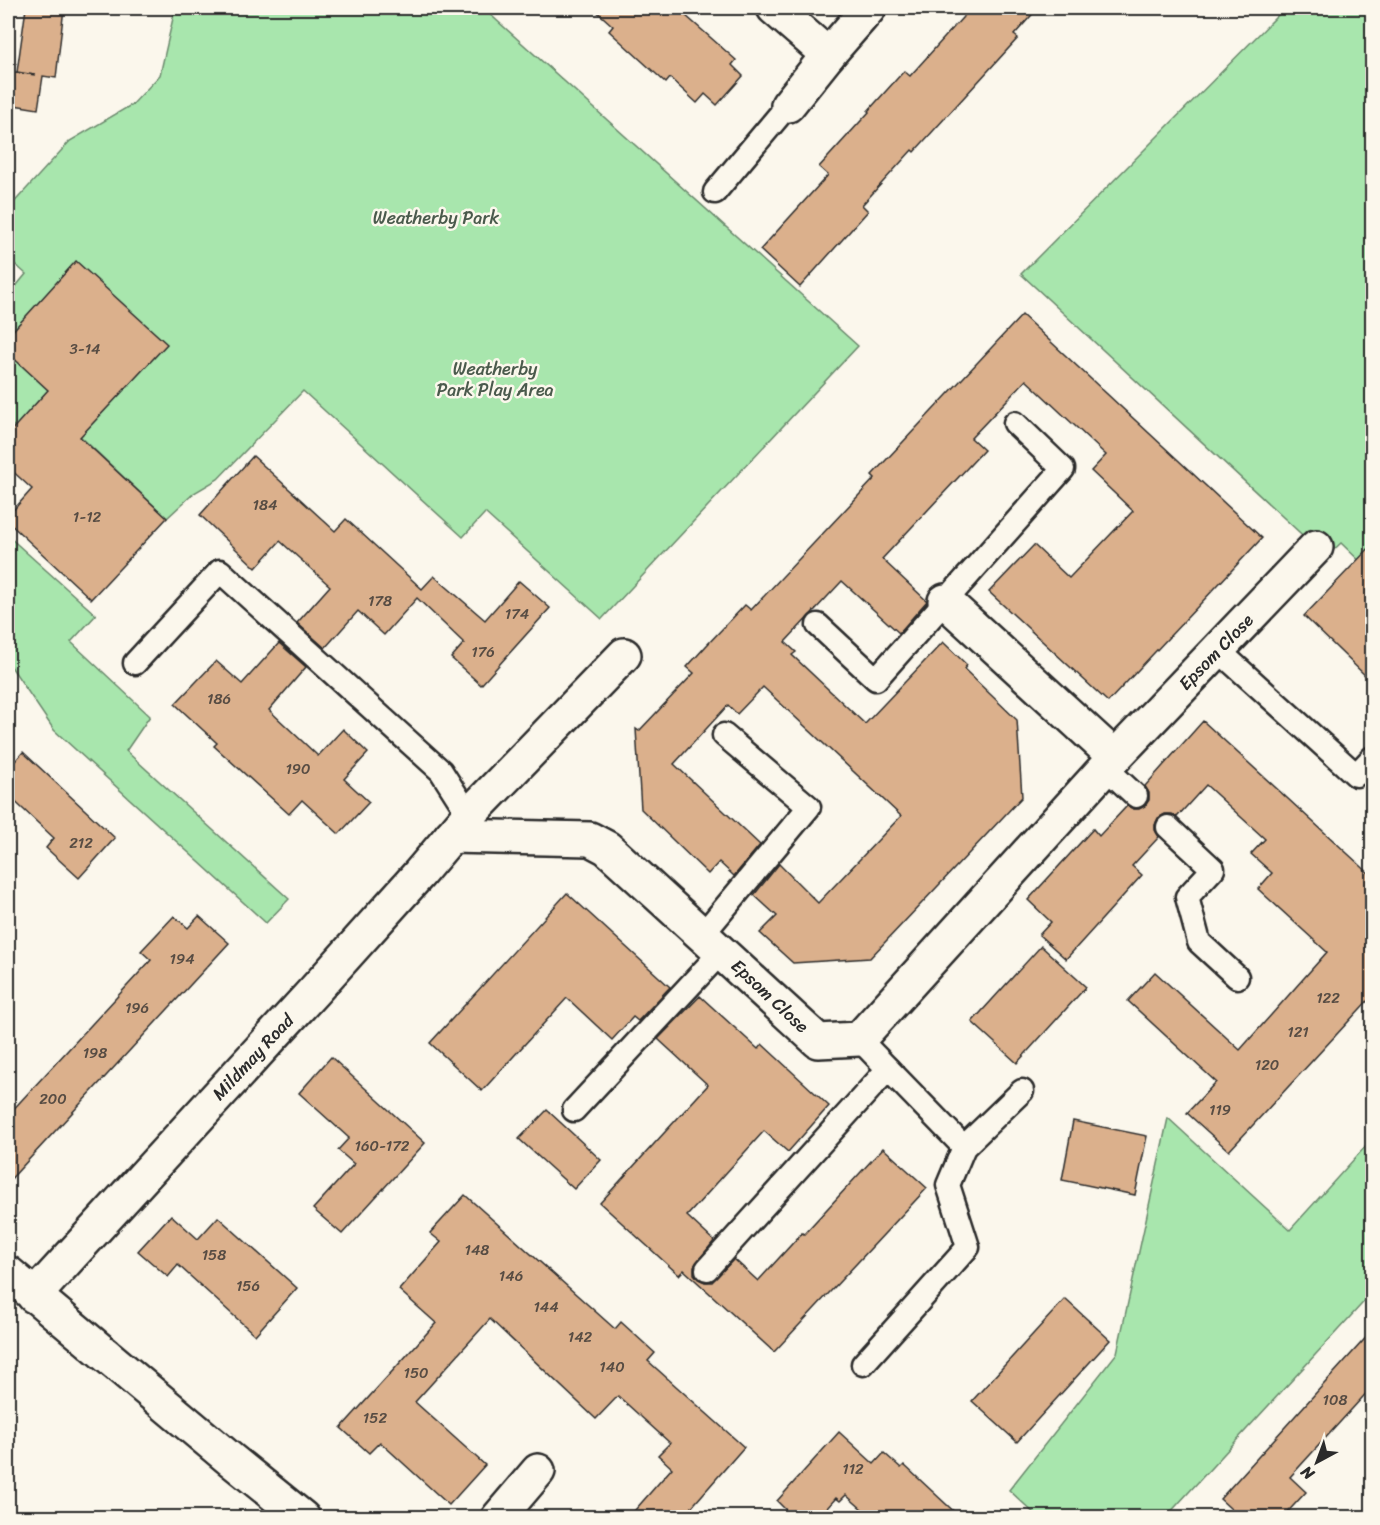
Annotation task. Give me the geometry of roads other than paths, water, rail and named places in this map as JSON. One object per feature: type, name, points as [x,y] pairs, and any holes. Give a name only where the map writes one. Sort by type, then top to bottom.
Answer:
[{"type":"street","points":[[774,8],[828,55]]},
{"type":"street","points":[[788,105],[869,8]]},
{"type":"street","name":"Epsom Close","points":[[460,825],[590,839],[607,848],[818,1041],[860,1039],[1111,762],[1316,547]]},
{"type":"street","points":[[945,601],[1111,762]]},
{"type":"street","name":"Mildmay Road","points":[[34,1296],[313,992],[460,825],[624,655]]},
{"type":"street","points":[[8,1273],[303,1518]]},
{"type":"street","points":[[498,1518],[538,1472]]},
{"type":"lane","points":[[715,192],[788,105]]},
{"type":"lane","points":[[818,625],[876,679],[1063,469],[1015,423]]},
{"type":"lane","points":[[135,663],[220,571],[441,771],[460,825]]},
{"type":"lane","points":[[1218,650],[1356,775],[1372,758]]},
{"type":"lane","points":[[574,1110],[712,942],[809,807],[724,735]]},
{"type":"lane","points":[[1111,762],[1136,796]]},
{"type":"lane","points":[[1168,826],[1213,868],[1187,897],[1199,942],[1237,977]]},
{"type":"lane","points":[[860,1039],[964,1147]]},
{"type":"lane","points":[[707,1269],[888,1069]]},
{"type":"lane","points":[[863,1364],[968,1246],[948,1185],[964,1147],[1022,1091]]},
{"type":"park label","name":"Weatherby Park","points":[[436,218]]},
{"type":"park label","name":"Weatherby Park Play Area","points":[[495,379]]}]
